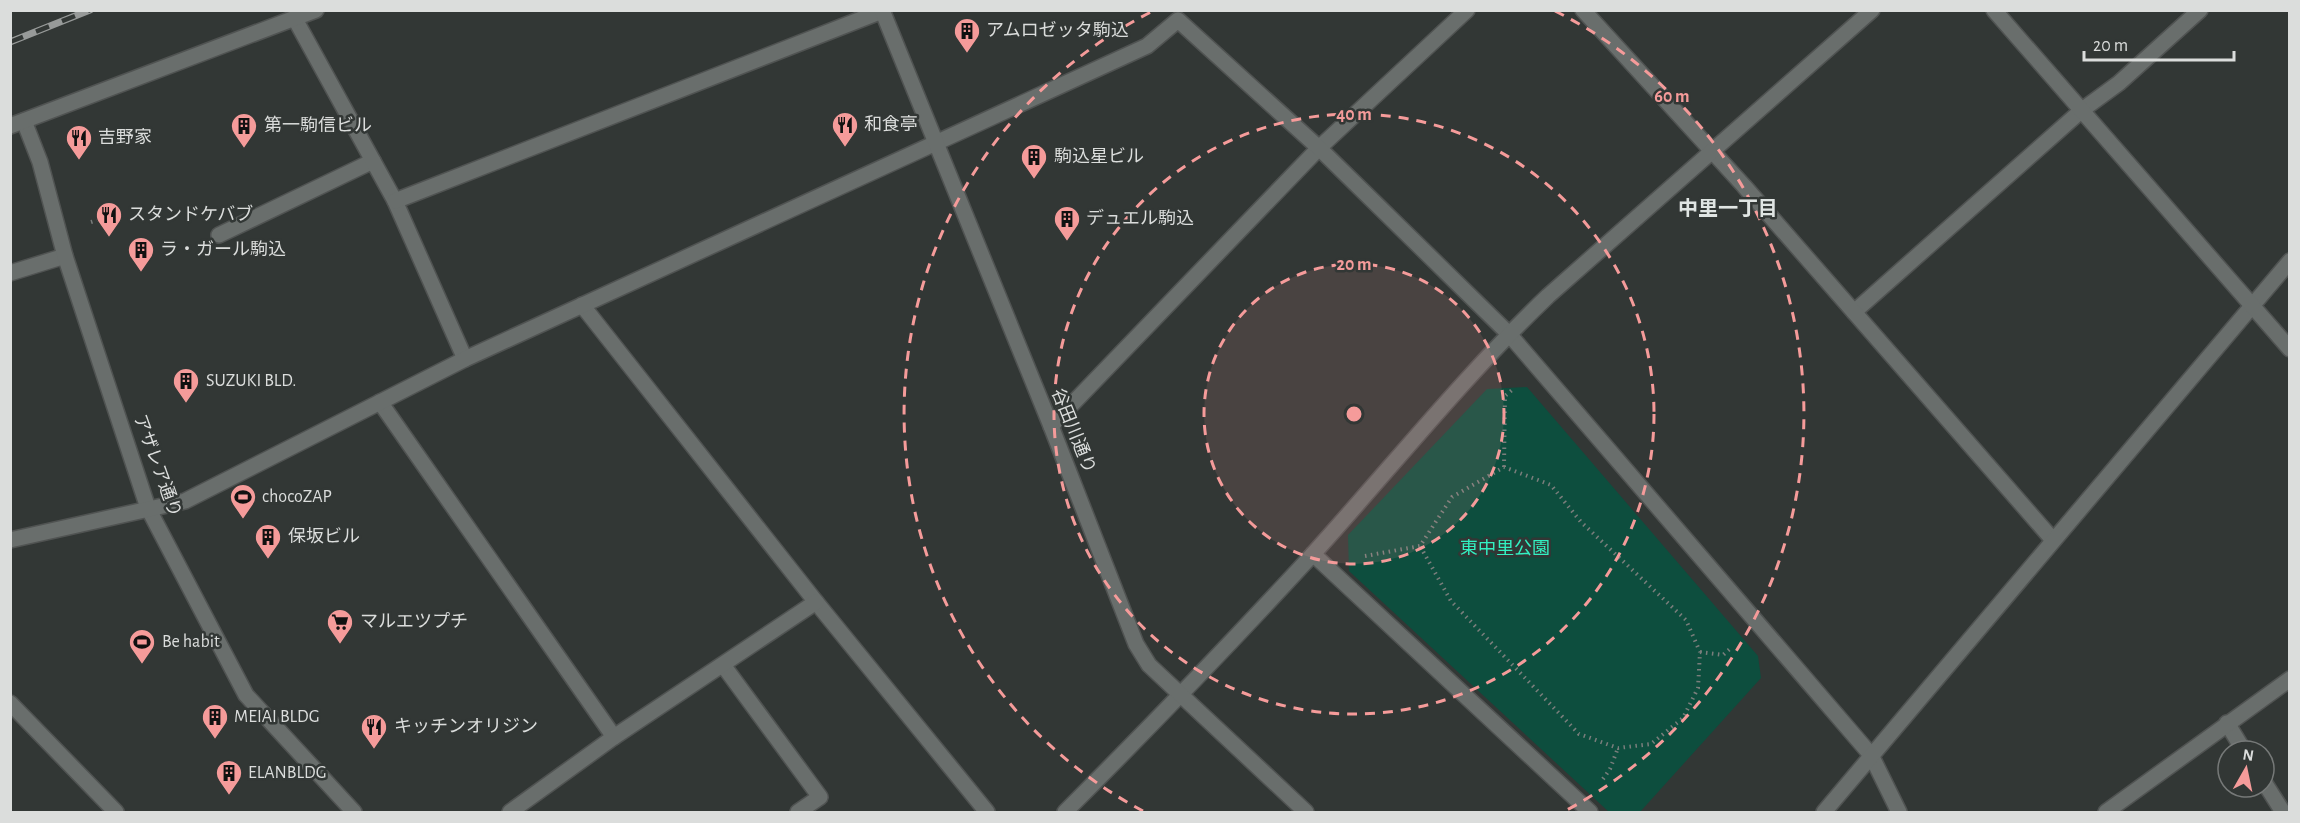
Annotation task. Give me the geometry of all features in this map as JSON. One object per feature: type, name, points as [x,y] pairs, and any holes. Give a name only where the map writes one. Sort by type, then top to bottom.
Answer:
[{"type":"street","points":[[17,123],[316,10]]},
{"type":"street","points":[[1051,426],[1318,148],[1467,10]]},
{"type":"street","points":[[1583,10],[1713,151],[2053,540]]},
{"type":"street","points":[[1065,813],[1318,559],[1509,334],[1872,10]]},
{"type":"street","points":[[1994,10],[2289,349]]},
{"type":"street","points":[[1854,312],[2082,110],[2119,83],[2200,10]]},
{"type":"street","points":[[396,201],[882,11]]},
{"type":"street","name":"谷田川通り","points":[[882,11],[1051,426],[1136,645],[1149,665],[1306,813]]},
{"type":"street","points":[[10,540],[184,501],[465,359],[1147,46],[1182,15],[1509,334],[1871,755],[1899,813]]},
{"type":"street","points":[[295,19],[396,201],[465,359]]},
{"type":"street","name":"アザレア通り","points":[[17,123],[40,162],[65,256],[148,508],[246,695],[346,811]]},
{"type":"street","points":[[219,235],[373,161]]},
{"type":"street","points":[[10,273],[65,256]]},
{"type":"street","points":[[1824,813],[2289,261]]},
{"type":"street","points":[[582,305],[816,602],[987,813]]},
{"type":"street","points":[[380,402],[614,737]]},
{"type":"street","points":[[1318,559],[1590,813]]},
{"type":"street","points":[[510,813],[614,737],[816,602]]},
{"type":"street","points":[[723,665],[820,798],[798,813]]},
{"type":"street","points":[[2106,813],[2289,679]]},
{"type":"street","points":[[10,703],[116,813]]},
{"type":"street","points":[[2227,723],[2237,739]]},
{"type":"street","points":[[2274,799],[2283,813]]},
{"type":"path","points":[[87,223],[123,212]]},
{"type":"path","points":[[1504,467],[1505,396],[1536,366]]},
{"type":"path","points":[[1318,559],[1420,546],[1452,497],[1504,467]]},
{"type":"path","points":[[1420,546],[1451,601],[1579,734],[1618,748],[1651,744],[1683,718],[1698,688],[1700,652],[1686,621],[1581,522],[1551,485],[1504,467]]},
{"type":"green space","name":"東中里公園","points":[[1527,387],[1758,656],[1761,678],[1640,812],[1609,812],[1349,571],[1348,535],[1487,389]]},
{"type":"railway","points":[[10,42],[90,10]]},
{"type":"place","name":"アムロゼッタ駒込","points":[[967,54]]},
{"type":"place","name":"和食亭","points":[[845,148]]},
{"type":"place","name":"第一駒信ビル","points":[[244,149]]},
{"type":"place","name":"吉野家","points":[[79,161]]},
{"type":"place","name":"駒込星ビル","points":[[1034,180]]},
{"type":"place","name":"スタンドケバブ","points":[[109,238]]},
{"type":"place","name":"デュエル駒込","points":[[1067,242]]},
{"type":"place","name":"ラ・ガール駒込","points":[[141,273]]},
{"type":"place","name":"SUZUKI BLD.","points":[[186,404]]},
{"type":"place","name":"chocoZAP","points":[[243,520]]},
{"type":"place","name":"保坂ビル","points":[[268,560]]},
{"type":"place","name":"マルエツプチ","points":[[340,645]]},
{"type":"place","name":"Be habit","points":[[142,665]]},
{"type":"place","name":"MEIAI BLDG","points":[[215,740]]},
{"type":"place","name":"キッチンオリジン","points":[[374,750]]},
{"type":"place","name":"ELANBLDG","points":[[229,796]]},
{"type":"district","name":"中里一丁目","points":[[1728,209]]}]
